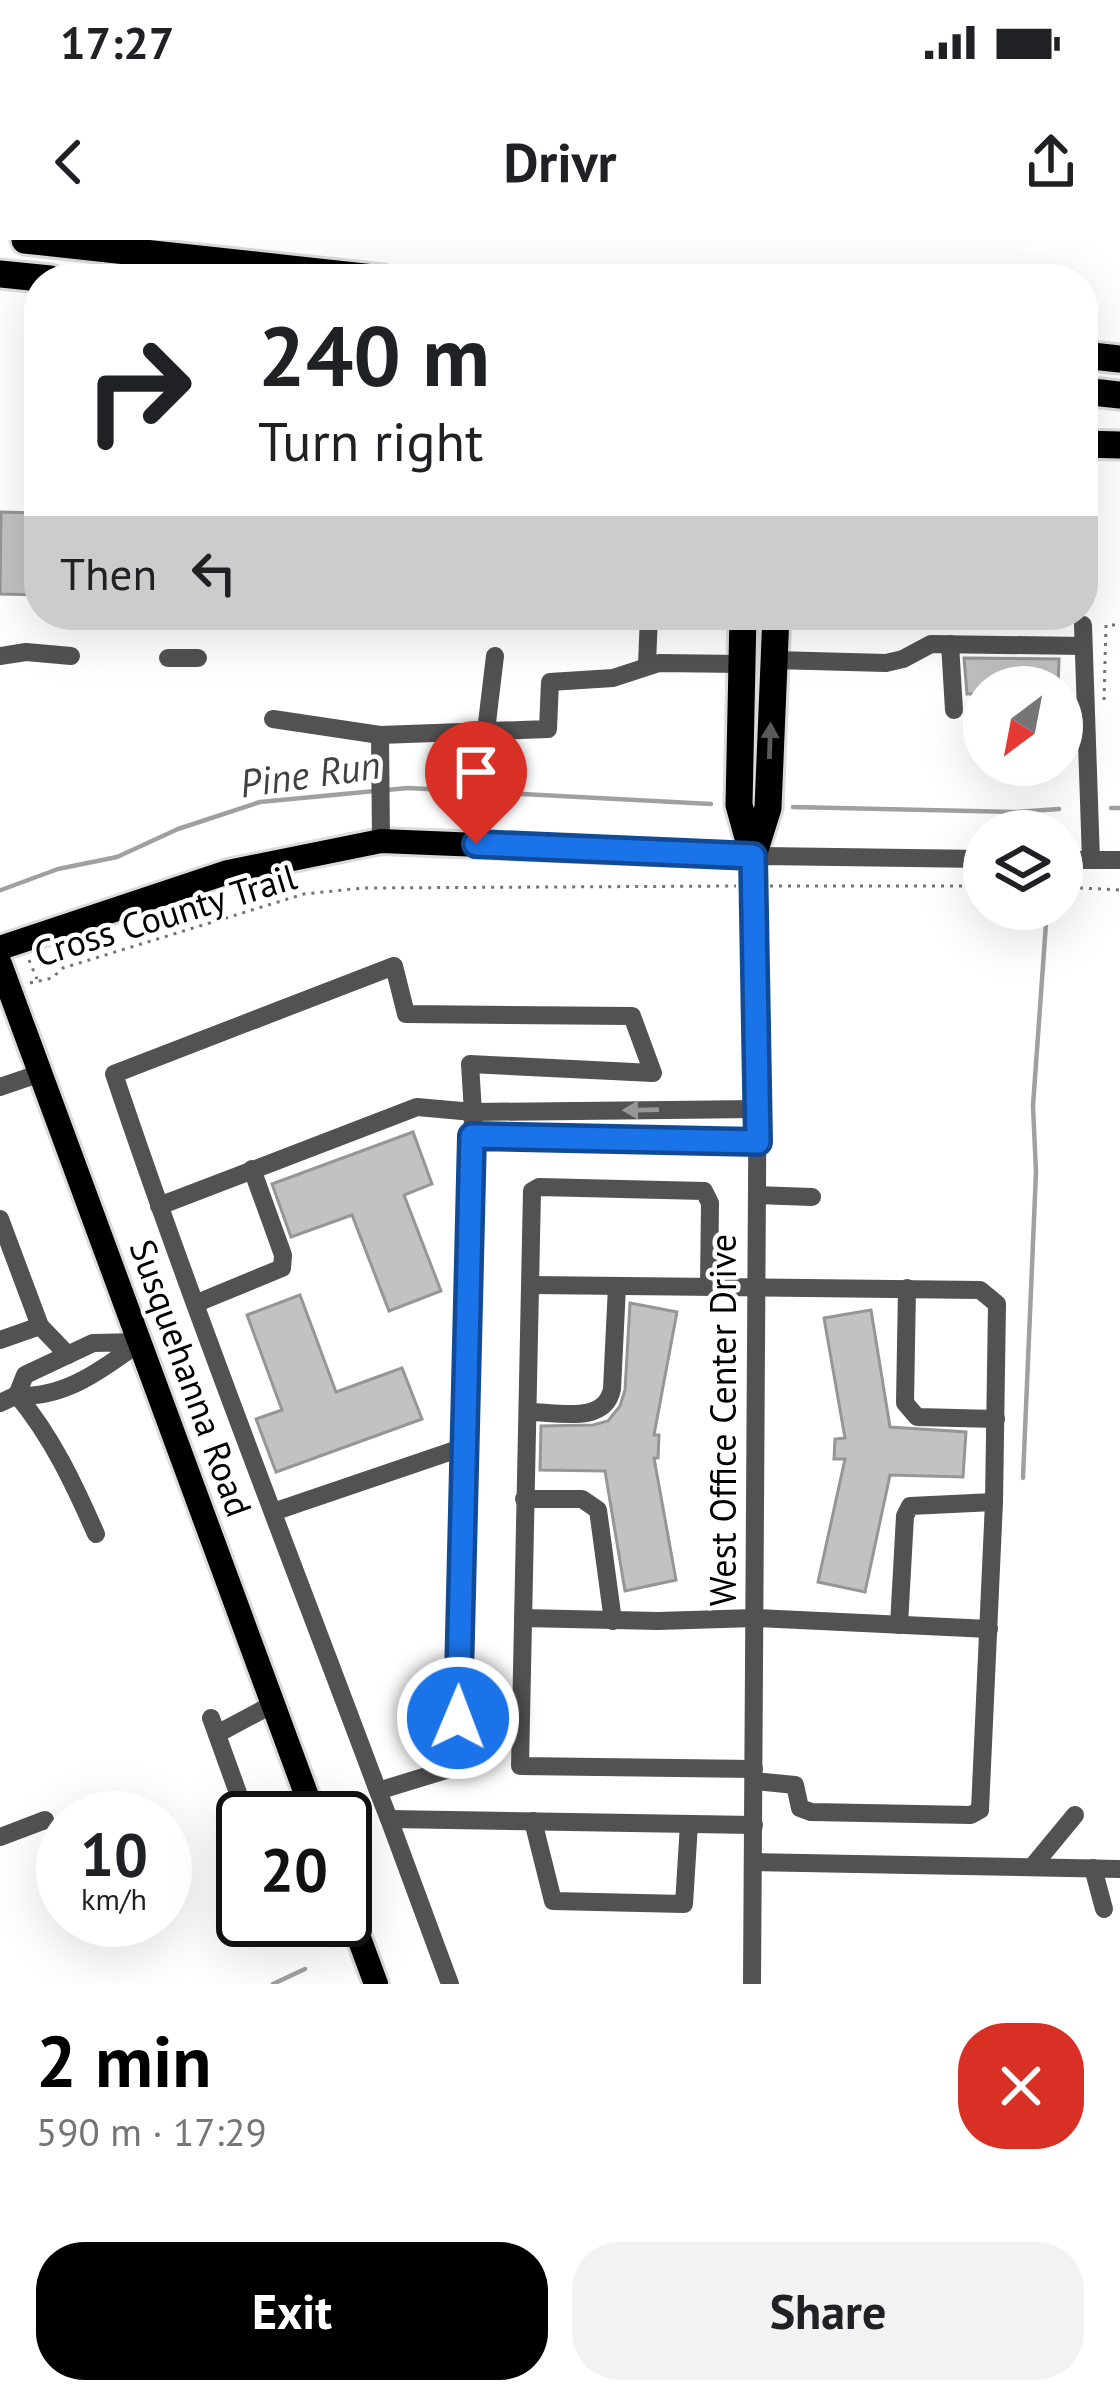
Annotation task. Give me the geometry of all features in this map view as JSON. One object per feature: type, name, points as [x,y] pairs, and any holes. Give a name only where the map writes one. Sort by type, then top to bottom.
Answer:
[{"type":"highway","points":[[25,240],[245,264]]},
{"type":"highway","points":[[743,630],[739,805],[753,856]]},
{"type":"highway","points":[[753,856],[767,808],[775,630]]},
{"type":"main road","points":[[0,948],[228,872],[381,841],[753,856]]},
{"type":"main road","name":"Susquehanna Road","points":[[4,976],[305,1791]]},
{"type":"main road","points":[[362,1947],[376,1984]]},
{"type":"street","points":[[646,665],[648,630]]},
{"type":"street","points":[[1083,630],[1091,860]]},
{"type":"street","points":[[774,660],[886,663],[931,644],[1083,646]]},
{"type":"street","points":[[950,644],[954,710]]},
{"type":"street","points":[[0,656],[26,652],[71,656]]},
{"type":"street","points":[[486,731],[495,656]]},
{"type":"street","points":[[168,658],[198,658]]},
{"type":"street","points":[[273,719],[380,735],[548,729],[550,682],[613,678],[646,665],[742,664]]},
{"type":"street","points":[[380,735],[381,841]]},
{"type":"street","points":[[753,856],[963,859]]},
{"type":"street","name":"West Office Center Drive","points":[[752,1984],[758,1142],[753,856]]},
{"type":"street","points":[[1083,860],[1120,860]]},
{"type":"street","points":[[378,1791],[456,1767],[473,1112],[470,1064],[653,1072],[632,1016],[406,1014],[394,966],[114,1074],[158,1206],[450,1984]]},
{"type":"street","points":[[0,1088],[41,1073]]},
{"type":"street","points":[[158,1206],[417,1107],[473,1112],[758,1109]]},
{"type":"street","points":[[472,1136],[758,1142]]},
{"type":"street","points":[[197,1303],[282,1268],[284,1255],[253,1168]]},
{"type":"street","points":[[530,1285],[710,1287],[757,1286],[980,1290],[994,1299],[999,1310],[994,1502],[977,1813],[811,1813],[800,1808],[795,1785],[754,1775],[520,1766],[531,1197],[539,1187],[704,1191],[710,1203],[710,1287]]},
{"type":"street","points":[[757,1196],[812,1197]]},
{"type":"street","points":[[0,1219],[40,1326],[68,1355]]},
{"type":"street","points":[[528,1412],[597,1412],[610,1402],[617,1286]]},
{"type":"street","points":[[907,1288],[905,1403],[917,1417],[996,1419]]},
{"type":"street","points":[[0,1340],[40,1326]]},
{"type":"street","points":[[9,1399],[26,1376],[93,1343],[140,1342]]},
{"type":"street","points":[[9,1399],[38,1397],[101,1370],[140,1342]]},
{"type":"street","points":[[9,1399],[63,1458],[96,1534]]},
{"type":"street","points":[[273,1512],[464,1447]]},
{"type":"street","points":[[524,1499],[582,1499],[598,1510],[613,1621]]},
{"type":"street","points":[[899,1625],[905,1516],[910,1506],[994,1502]]},
{"type":"street","points":[[523,1618],[755,1618],[989,1629]]},
{"type":"street","points":[[237,1791],[214,1726],[273,1704]]},
{"type":"street","points":[[1032,1868],[1075,1816]]},
{"type":"street","points":[[388,1819],[754,1825]]},
{"type":"street","points":[[532,1821],[553,1901],[684,1904],[688,1824]]},
{"type":"street","points":[[0,1838],[36,1824]]},
{"type":"street","points":[[754,1862],[1120,1869]]},
{"type":"street","points":[[1093,1868],[1104,1909]]},
{"type":"path","points":[[1104,706],[1106,625],[1120,625]]},
{"type":"path","name":"Cross County Trail","points":[[4,976],[304,894],[363,888],[963,886]]},
{"type":"path","points":[[1083,888],[1120,890]]},
{"type":"building","points":[[1,512],[24,513],[24,595],[0,594]]},
{"type":"building","points":[[964,658],[1059,659],[1059,666],[965,666]]},
{"type":"building","points":[[413,1132],[432,1184],[404,1195],[441,1291],[389,1311],[352,1215],[291,1237],[272,1184]]},
{"type":"building","points":[[300,1295],[336,1392],[402,1368],[422,1419],[276,1472],[256,1419],[282,1410],[247,1315]]},
{"type":"building","points":[[630,1303],[677,1312],[654,1435],[659,1435],[658,1458],[654,1458],[676,1580],[625,1591],[605,1471],[540,1470],[541,1426],[593,1425],[608,1421],[620,1406]]},
{"type":"building","points":[[871,1310],[890,1427],[966,1432],[963,1477],[890,1475],[865,1592],[818,1582],[845,1459],[834,1459],[835,1439],[845,1438],[824,1318]]},
{"type":"waterway","name":"Pine Run","points":[[386,790],[711,804]]},
{"type":"waterway","name":"Pine Run","points":[[1,890],[58,869],[117,857],[178,829],[260,802],[375,791]]},
{"type":"waterway","name":"Pine Run","points":[[793,807],[1059,809]]},
{"type":"waterway","name":"Pine Run","points":[[1111,808],[1120,808]]},
{"type":"waterway","points":[[1023,1478],[1036,1172],[1033,1106],[1046,930]]},
{"type":"waterway","points":[[273,1984],[305,1969]]},
{"type":"route","points":[[458,1718],[472,1136],[758,1142],[753,856],[476,844]]}]
